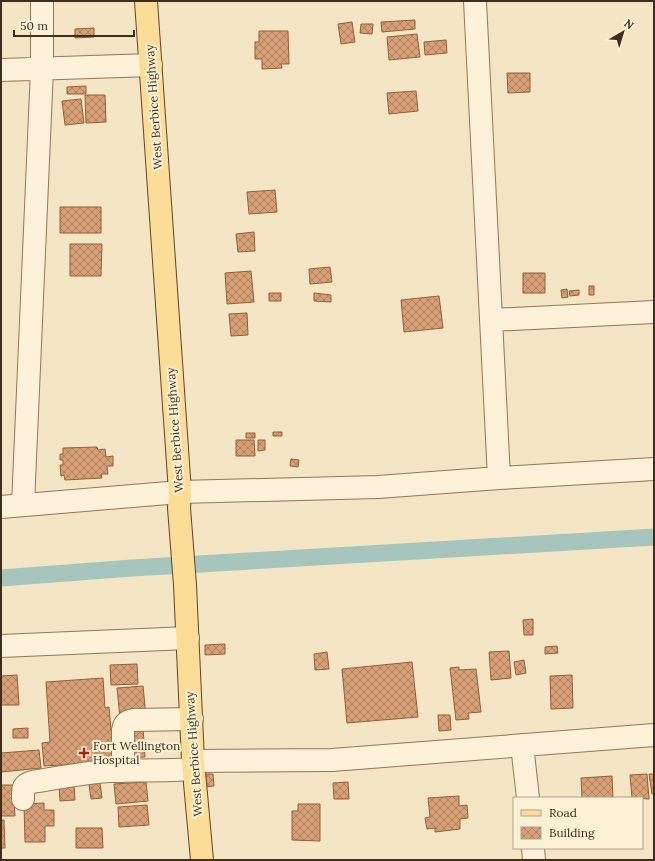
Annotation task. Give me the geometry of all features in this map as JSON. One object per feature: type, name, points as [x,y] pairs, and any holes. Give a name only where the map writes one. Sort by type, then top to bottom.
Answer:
[{"type":"main road","name":"West Berbice Highway","points":[[146,1],[185,585],[194,765],[202,860]]},
{"type":"street","points":[[23,505],[42,69],[42,1]]},
{"type":"street","points":[[475,1],[499,478]]},
{"type":"street","points":[[1,70],[151,65]]},
{"type":"street","points":[[491,320],[654,312]]},
{"type":"street","points":[[1,507],[179,500],[654,469]]},
{"type":"street","points":[[1,646],[188,638]]},
{"type":"street","points":[[123,771],[123,726],[129,721],[192,719]]},
{"type":"street","points":[[23,799],[24,787],[32,782],[108,771],[170,771],[194,765],[332,760],[654,735]]},
{"type":"street","points":[[522,745],[528,797]]},
{"type":"street","points":[[533,849],[534,860]]},
{"type":"building","points":[[415,20],[415,29],[382,32],[381,22]]},
{"type":"building","points":[[352,22],[355,42],[341,44],[338,24]]},
{"type":"building","points":[[361,24],[373,24],[372,34],[360,33]]},
{"type":"building","points":[[94,28],[94,37],[75,38],[75,29]]},
{"type":"building","points":[[259,31],[288,31],[289,64],[281,64],[282,68],[262,69],[262,59],[255,59],[255,42],[259,42]]},
{"type":"building","points":[[417,34],[420,57],[389,60],[387,37]]},
{"type":"building","points":[[446,40],[447,53],[425,55],[424,42]]},
{"type":"building","points":[[507,73],[530,73],[530,92],[508,93]]},
{"type":"building","points":[[86,86],[86,94],[67,94],[67,87]]},
{"type":"building","points":[[416,91],[418,111],[389,114],[387,93]]},
{"type":"building","points":[[85,95],[105,95],[106,122],[86,123]]},
{"type":"building","points":[[81,99],[84,123],[65,125],[62,101]]},
{"type":"building","points":[[275,190],[277,212],[249,214],[247,192]]},
{"type":"building","points":[[60,207],[101,207],[101,233],[60,233]]},
{"type":"building","points":[[254,232],[255,251],[238,252],[236,234]]},
{"type":"building","points":[[70,244],[102,244],[101,276],[70,276]]},
{"type":"building","points":[[330,267],[332,282],[310,284],[309,269]]},
{"type":"building","points":[[251,271],[254,302],[227,304],[225,273]]},
{"type":"building","points":[[523,273],[545,273],[545,293],[523,293]]},
{"type":"building","points":[[589,286],[594,286],[594,295],[589,295]]},
{"type":"building","points":[[567,289],[568,297],[562,298],[561,290]]},
{"type":"building","points":[[579,290],[579,295],[570,296],[569,291]]},
{"type":"building","points":[[269,293],[281,293],[281,301],[269,301]]},
{"type":"building","points":[[314,293],[331,295],[331,302],[314,301]]},
{"type":"building","points":[[439,296],[443,328],[404,332],[401,300]]},
{"type":"building","points":[[247,313],[248,335],[231,336],[229,314]]},
{"type":"building","points":[[273,432],[282,432],[282,436],[273,436]]},
{"type":"building","points":[[246,433],[255,433],[255,438],[246,438]]},
{"type":"building","points":[[236,440],[254,440],[255,456],[236,456]]},
{"type":"building","points":[[258,440],[265,440],[265,450],[258,451]]},
{"type":"building","points":[[97,447],[98,450],[105,449],[106,457],[113,456],[113,466],[107,466],[108,474],[101,474],[102,478],[65,480],[64,475],[61,476],[60,465],[63,465],[63,460],[60,460],[60,454],[63,454],[63,448]]},
{"type":"building","points":[[291,459],[299,460],[298,467],[290,466]]},
{"type":"building","points":[[533,619],[533,635],[524,635],[523,620]]},
{"type":"building","points":[[225,644],[225,654],[205,655],[205,645]]},
{"type":"building","points":[[557,646],[558,653],[545,654],[545,647]]},
{"type":"building","points":[[509,651],[511,678],[491,680],[489,652]]},
{"type":"building","points":[[327,652],[329,669],[315,670],[314,654]]},
{"type":"building","points":[[524,660],[526,673],[516,675],[514,662]]},
{"type":"building","points":[[412,662],[418,717],[347,723],[342,669]]},
{"type":"building","points":[[137,664],[138,684],[111,685],[110,665]]},
{"type":"building","points":[[459,667],[459,670],[476,669],[481,712],[468,713],[469,719],[456,720],[450,668]]},
{"type":"building","points":[[17,675],[19,705],[1,705],[1,676]]},
{"type":"building","points":[[572,675],[573,708],[551,709],[550,676]]},
{"type":"building","points":[[103,678],[105,708],[109,707],[111,731],[113,731],[115,762],[44,766],[42,743],[50,742],[46,682]]},
{"type":"building","points":[[143,686],[146,716],[120,718],[117,688]]},
{"type":"building","points":[[438,715],[450,715],[451,730],[439,731]]},
{"type":"building","points":[[28,728],[28,738],[13,738],[13,729]]},
{"type":"building","points":[[143,728],[145,757],[128,758],[126,729]]},
{"type":"building","points":[[39,750],[41,768],[1,772],[1,753]]},
{"type":"building","points":[[203,774],[213,774],[214,786],[205,787]]},
{"type":"building","points":[[647,774],[649,799],[643,799],[643,797],[632,797],[630,775]]},
{"type":"building","points":[[649,774],[654,774],[654,794],[652,794]]},
{"type":"building","points":[[612,776],[613,797],[582,797],[581,778]]},
{"type":"building","points":[[146,782],[148,801],[116,804],[114,784]]},
{"type":"building","points":[[348,782],[349,799],[334,799],[333,783]]},
{"type":"building","points":[[100,783],[102,798],[91,799],[89,784]]},
{"type":"building","points":[[74,784],[75,800],[60,801],[59,785]]},
{"type":"building","points":[[1,785],[13,785],[15,816],[1,816]]},
{"type":"building","points":[[459,796],[459,806],[467,805],[468,818],[460,819],[460,829],[435,832],[435,828],[427,829],[425,818],[430,817],[428,798]]},
{"type":"building","points":[[44,803],[44,810],[54,810],[54,826],[45,826],[45,842],[25,842],[24,804]]},
{"type":"building","points":[[298,804],[320,804],[320,841],[292,840],[292,811],[298,811]]},
{"type":"building","points":[[147,805],[149,825],[119,827],[118,807]]},
{"type":"building","points":[[1,820],[4,820],[5,848],[1,848]]},
{"type":"building","points":[[76,828],[102,828],[103,848],[76,848]]},
{"type":"waterway","points":[[1,578],[132,568],[654,537]]},
{"type":"place","name":"Fort Wellington Hospital","points":[[84,753]]}]
